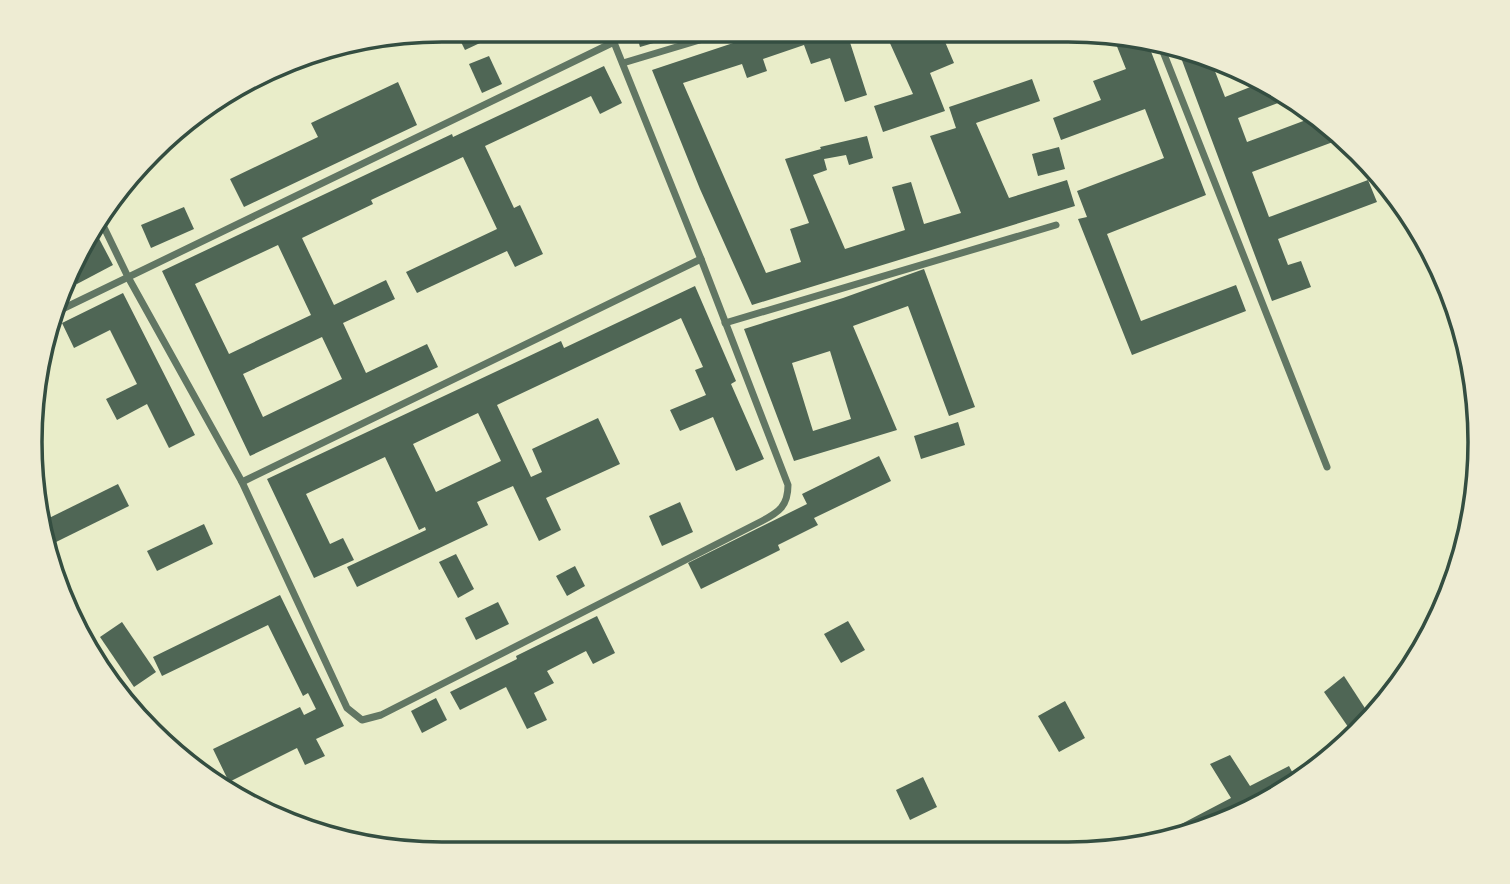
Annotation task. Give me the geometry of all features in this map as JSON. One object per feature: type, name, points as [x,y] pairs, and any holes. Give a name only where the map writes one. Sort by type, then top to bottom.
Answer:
[{"type":"street","points":[[623,63],[693,42]]},
{"type":"street","points":[[65,307],[128,276],[614,43],[702,259],[789,485],[788,500],[780,511],[762,522],[381,715],[362,720],[347,708],[242,482],[128,276],[104,228]]},
{"type":"street","points":[[1164,54],[1327,467]]},
{"type":"street","points":[[725,323],[1056,225]]},
{"type":"street","points":[[242,482],[702,259]]},
{"type":"building","points":[[461,42],[480,42],[480,43],[465,50]]},
{"type":"building","points":[[639,42],[657,42],[640,47]]},
{"type":"building","points":[[736,42],[850,42],[867,95],[845,102],[830,58],[811,64],[804,45],[763,59],[767,71],[747,78],[742,64],[683,83],[766,273],[801,262],[790,229],[809,223],[785,159],[821,149],[820,147],[867,136],[873,158],[849,165],[846,155],[824,159],[827,170],[813,175],[845,249],[905,230],[892,187],[911,182],[924,224],[961,213],[930,136],[956,128],[949,107],[1032,79],[1040,101],[976,123],[1009,198],[1067,180],[1075,206],[752,305],[700,189],[652,70]]},
{"type":"building","points":[[889,42],[945,42],[954,63],[930,73],[945,111],[883,132],[874,106],[913,94]]},
{"type":"building","points":[[1116,45],[1151,51],[1206,195],[1107,234],[1141,321],[1236,285],[1246,311],[1132,355],[1078,219],[1087,217],[1077,191],[1164,158],[1145,109],[1061,140],[1053,118],[1101,100],[1093,81],[1126,69]]},
{"type":"building","points":[[489,56],[502,84],[482,93],[469,64]]},
{"type":"building","points":[[1181,59],[1214,69],[1225,97],[1251,87],[1279,103],[1238,118],[1247,142],[1305,120],[1333,142],[1252,172],[1269,217],[1368,180],[1377,202],[1278,239],[1288,265],[1301,261],[1311,287],[1272,301]]},
{"type":"building","points":[[604,66],[622,103],[600,114],[591,96],[485,146],[514,208],[520,205],[543,254],[515,267],[507,251],[417,293],[406,272],[497,229],[463,157],[371,200],[373,204],[302,238],[334,305],[386,280],[395,299],[343,323],[366,373],[427,344],[438,367],[250,456],[162,271],[452,134],[453,137]],"holes":[[[278,245],[311,315],[229,354],[195,284]],[[322,337],[342,379],[263,417],[243,374]]]},
{"type":"building","points":[[398,82],[417,125],[244,207],[230,179],[318,137],[311,123]]},
{"type":"building","points":[[1059,147],[1065,169],[1038,176],[1032,154]]},
{"type":"building","points":[[184,207],[194,229],[151,248],[141,225]]},
{"type":"building","points":[[99,238],[113,265],[77,284],[75,281],[83,265]]},
{"type":"building","points":[[924,269],[975,407],[949,416],[908,306],[853,326],[897,430],[794,461],[744,329]],"holes":[[[830,351],[851,419],[813,431],[792,363]]]},
{"type":"building","points":[[695,286],[736,381],[731,384],[764,459],[736,471],[713,417],[680,431],[670,410],[706,395],[695,370],[703,367],[681,318],[497,405],[531,477],[542,472],[532,449],[598,418],[620,464],[546,498],[561,530],[539,541],[513,486],[477,502],[488,525],[357,587],[347,567],[426,530],[425,527],[419,530],[385,457],[306,494],[330,544],[343,538],[354,560],[314,578],[267,479],[561,341],[564,348]],"holes":[[[478,413],[501,461],[436,492],[413,444]]]},
{"type":"building","points":[[123,293],[195,435],[169,448],[147,404],[117,420],[106,399],[137,384],[110,330],[74,348],[62,323]]},
{"type":"building","points":[[958,422],[965,445],[921,459],[914,436]]},
{"type":"building","points":[[879,456],[891,481],[814,518],[818,525],[778,545],[780,550],[701,589],[688,563],[807,504],[802,494]]},
{"type":"building","points":[[118,484],[129,506],[55,542],[50,518]]},
{"type":"building","points":[[680,502],[693,532],[662,546],[649,516]]},
{"type":"building","points":[[204,524],[213,544],[157,571],[147,551]]},
{"type":"building","points":[[456,554],[474,589],[458,598],[439,562]]},
{"type":"building","points":[[575,566],[585,586],[567,596],[556,576]]},
{"type":"building","points":[[280,595],[344,726],[316,739],[325,756],[305,765],[297,748],[231,781],[213,749],[300,707],[304,715],[316,709],[308,693],[303,696],[268,625],[162,676],[153,657]]},
{"type":"building","points":[[498,602],[509,624],[476,640],[465,618]]},
{"type":"building","points":[[597,616],[615,653],[593,664],[586,651],[547,671],[554,683],[534,693],[547,720],[527,729],[506,687],[460,710],[450,692]]},
{"type":"building","points":[[848,621],[865,650],[841,663],[824,634]]},
{"type":"building","points":[[122,622],[156,672],[134,687],[100,637]]},
{"type":"building","points":[[1344,676],[1366,709],[1348,727],[1324,692]]},
{"type":"building","points":[[436,698],[447,720],[422,733],[411,711]]},
{"type":"building","points":[[1065,701],[1085,738],[1059,752],[1038,716]]},
{"type":"building","points":[[1230,755],[1250,786],[1289,766],[1293,773],[1245,801],[1176,827],[1231,798],[1210,764]]},
{"type":"building","points":[[923,777],[937,807],[910,820],[896,790]]}]
